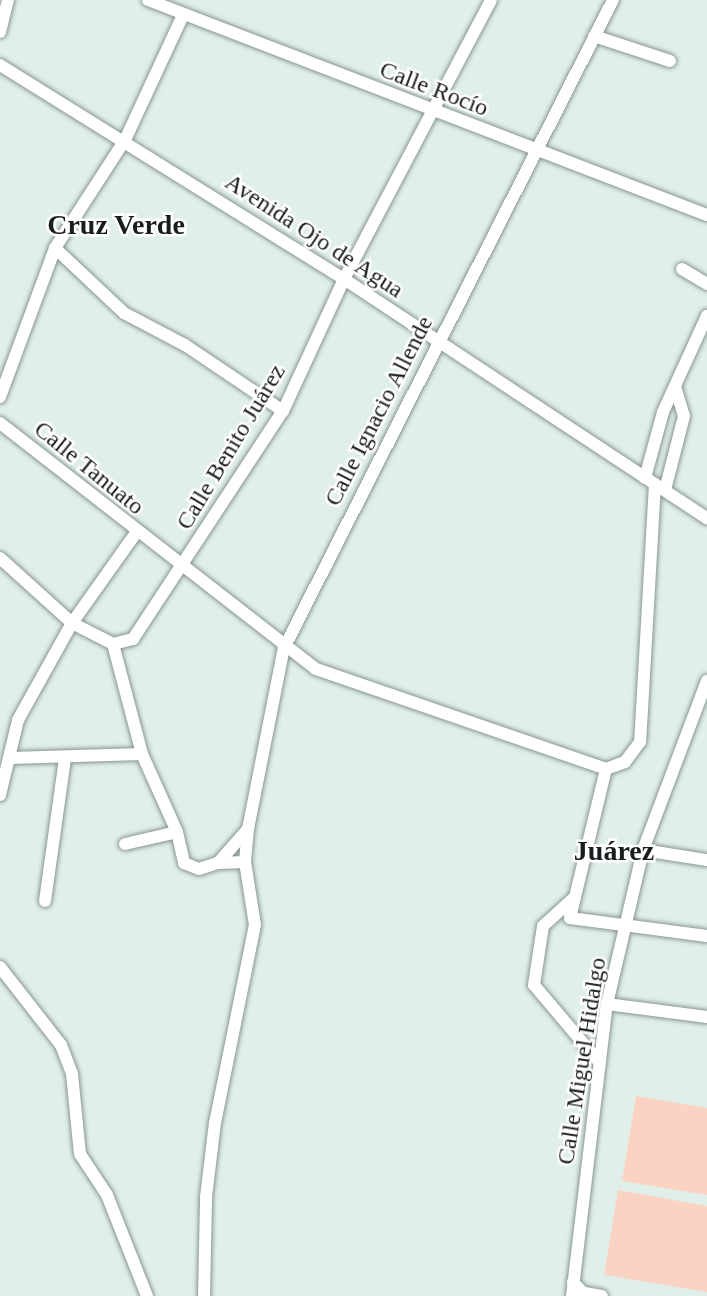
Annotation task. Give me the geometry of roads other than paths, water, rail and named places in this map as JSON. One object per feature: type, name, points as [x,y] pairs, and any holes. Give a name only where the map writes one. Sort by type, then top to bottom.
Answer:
[{"type":"street","points":[[0,32],[9,0]]},
{"type":"street","name":"Calle Rocío","points":[[148,0],[707,215]]},
{"type":"street","name":"Calle Benito Juárez","points":[[113,644],[133,639],[283,411],[344,279],[491,0]]},
{"type":"street","name":"Calle Ignacio Allende","points":[[204,1296],[206,1197],[215,1123],[255,925],[245,862],[248,829],[284,648],[613,0]]},
{"type":"street","points":[[0,397],[55,248],[125,140],[183,15]]},
{"type":"street","points":[[594,36],[670,61]]},
{"type":"street","name":"Avenida Ojo de Agua","points":[[0,65],[125,140],[344,279],[707,518]]},
{"type":"street","points":[[55,248],[124,313],[185,345],[283,411]]},
{"type":"street","points":[[682,269],[707,284]]},
{"type":"street","points":[[600,1063],[534,985],[543,926],[575,897],[606,769],[625,762],[640,741],[655,484],[676,386],[707,316]]},
{"type":"street","points":[[655,484],[684,416],[676,386]]},
{"type":"street","name":"Calle Tanuato","points":[[0,423],[136,533],[183,566],[284,648],[316,669],[606,769]]},
{"type":"street","points":[[0,795],[18,720],[72,622],[136,533]]},
{"type":"street","points":[[0,558],[72,622],[113,644],[142,754],[177,832],[184,863],[190,867],[245,862]]},
{"type":"street","points":[[707,681],[643,850],[626,925],[707,936]]},
{"type":"street","points":[[10,758],[65,759],[142,754]]},
{"type":"street","points":[[45,901],[65,759]]},
{"type":"street","points":[[218,863],[248,829]]},
{"type":"street","points":[[125,844],[177,832]]},
{"type":"street","points":[[643,850],[707,860]]},
{"type":"street","name":"Calle Miguel Hidalgo","points":[[575,897],[570,918],[626,925],[607,1004],[573,1282],[581,1295]]},
{"type":"street","points":[[0,967],[61,1045],[72,1074],[80,1154],[107,1195],[147,1296]]},
{"type":"street","points":[[607,1004],[707,1017]]},
{"type":"street","points":[[581,1295],[603,1296]]},
{"type":"district","name":"Cruz Verde","points":[[116,225]]},
{"type":"district","name":"Juárez","points":[[614,851]]}]
